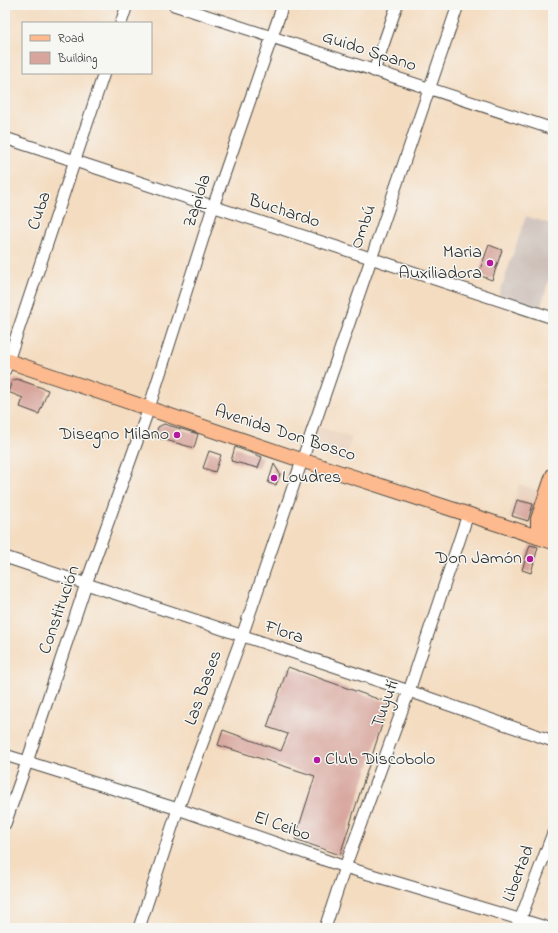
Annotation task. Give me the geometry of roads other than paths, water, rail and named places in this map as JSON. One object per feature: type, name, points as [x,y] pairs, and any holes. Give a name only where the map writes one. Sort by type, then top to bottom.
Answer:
[{"type":"main road","name":"Avenida Don Bosco","points":[[6,363],[150,408],[301,460],[553,542]]},
{"type":"main road","points":[[538,537],[538,520],[553,475]]},
{"type":"main road","points":[[538,537],[548,522],[553,507]]},
{"type":"street","points":[[121,22],[127,5]]},
{"type":"street","name":"Guido Spano","points":[[174,5],[553,129]]},
{"type":"street","name":"Zapiola","points":[[150,408],[213,207],[283,5]]},
{"type":"street","points":[[374,71],[397,5]]},
{"type":"street","name":"Ombú","points":[[301,460],[430,90],[458,5]]},
{"type":"street","name":"Cuba","points":[[6,363],[104,74]]},
{"type":"street","name":"Buchardo","points":[[5,138],[553,318]]},
{"type":"street","name":"Constitución","points":[[5,824],[28,762],[86,584],[150,408]]},
{"type":"street","name":"Las Bases","points":[[140,928],[178,809],[242,636],[301,460]]},
{"type":"street","name":"Tuyutí","points":[[325,928],[345,867],[409,691],[468,514]]},
{"type":"street","name":"Flora","points":[[5,557],[409,691],[553,741]]},
{"type":"street","name":"El Ceibo","points":[[5,755],[178,809],[345,867],[519,924],[548,928]]},
{"type":"street","name":"Libertad","points":[[519,924],[553,833]]},
{"type":"place","name":"Maria Auxiliadora","points":[[490,263]]},
{"type":"place","name":"Disegno Milano","points":[[177,435]]},
{"type":"place","name":"Loudres","points":[[274,478]]},
{"type":"place","name":"Don Jamón","points":[[530,559]]},
{"type":"place","name":"Club Discobolo","points":[[317,760]]}]
